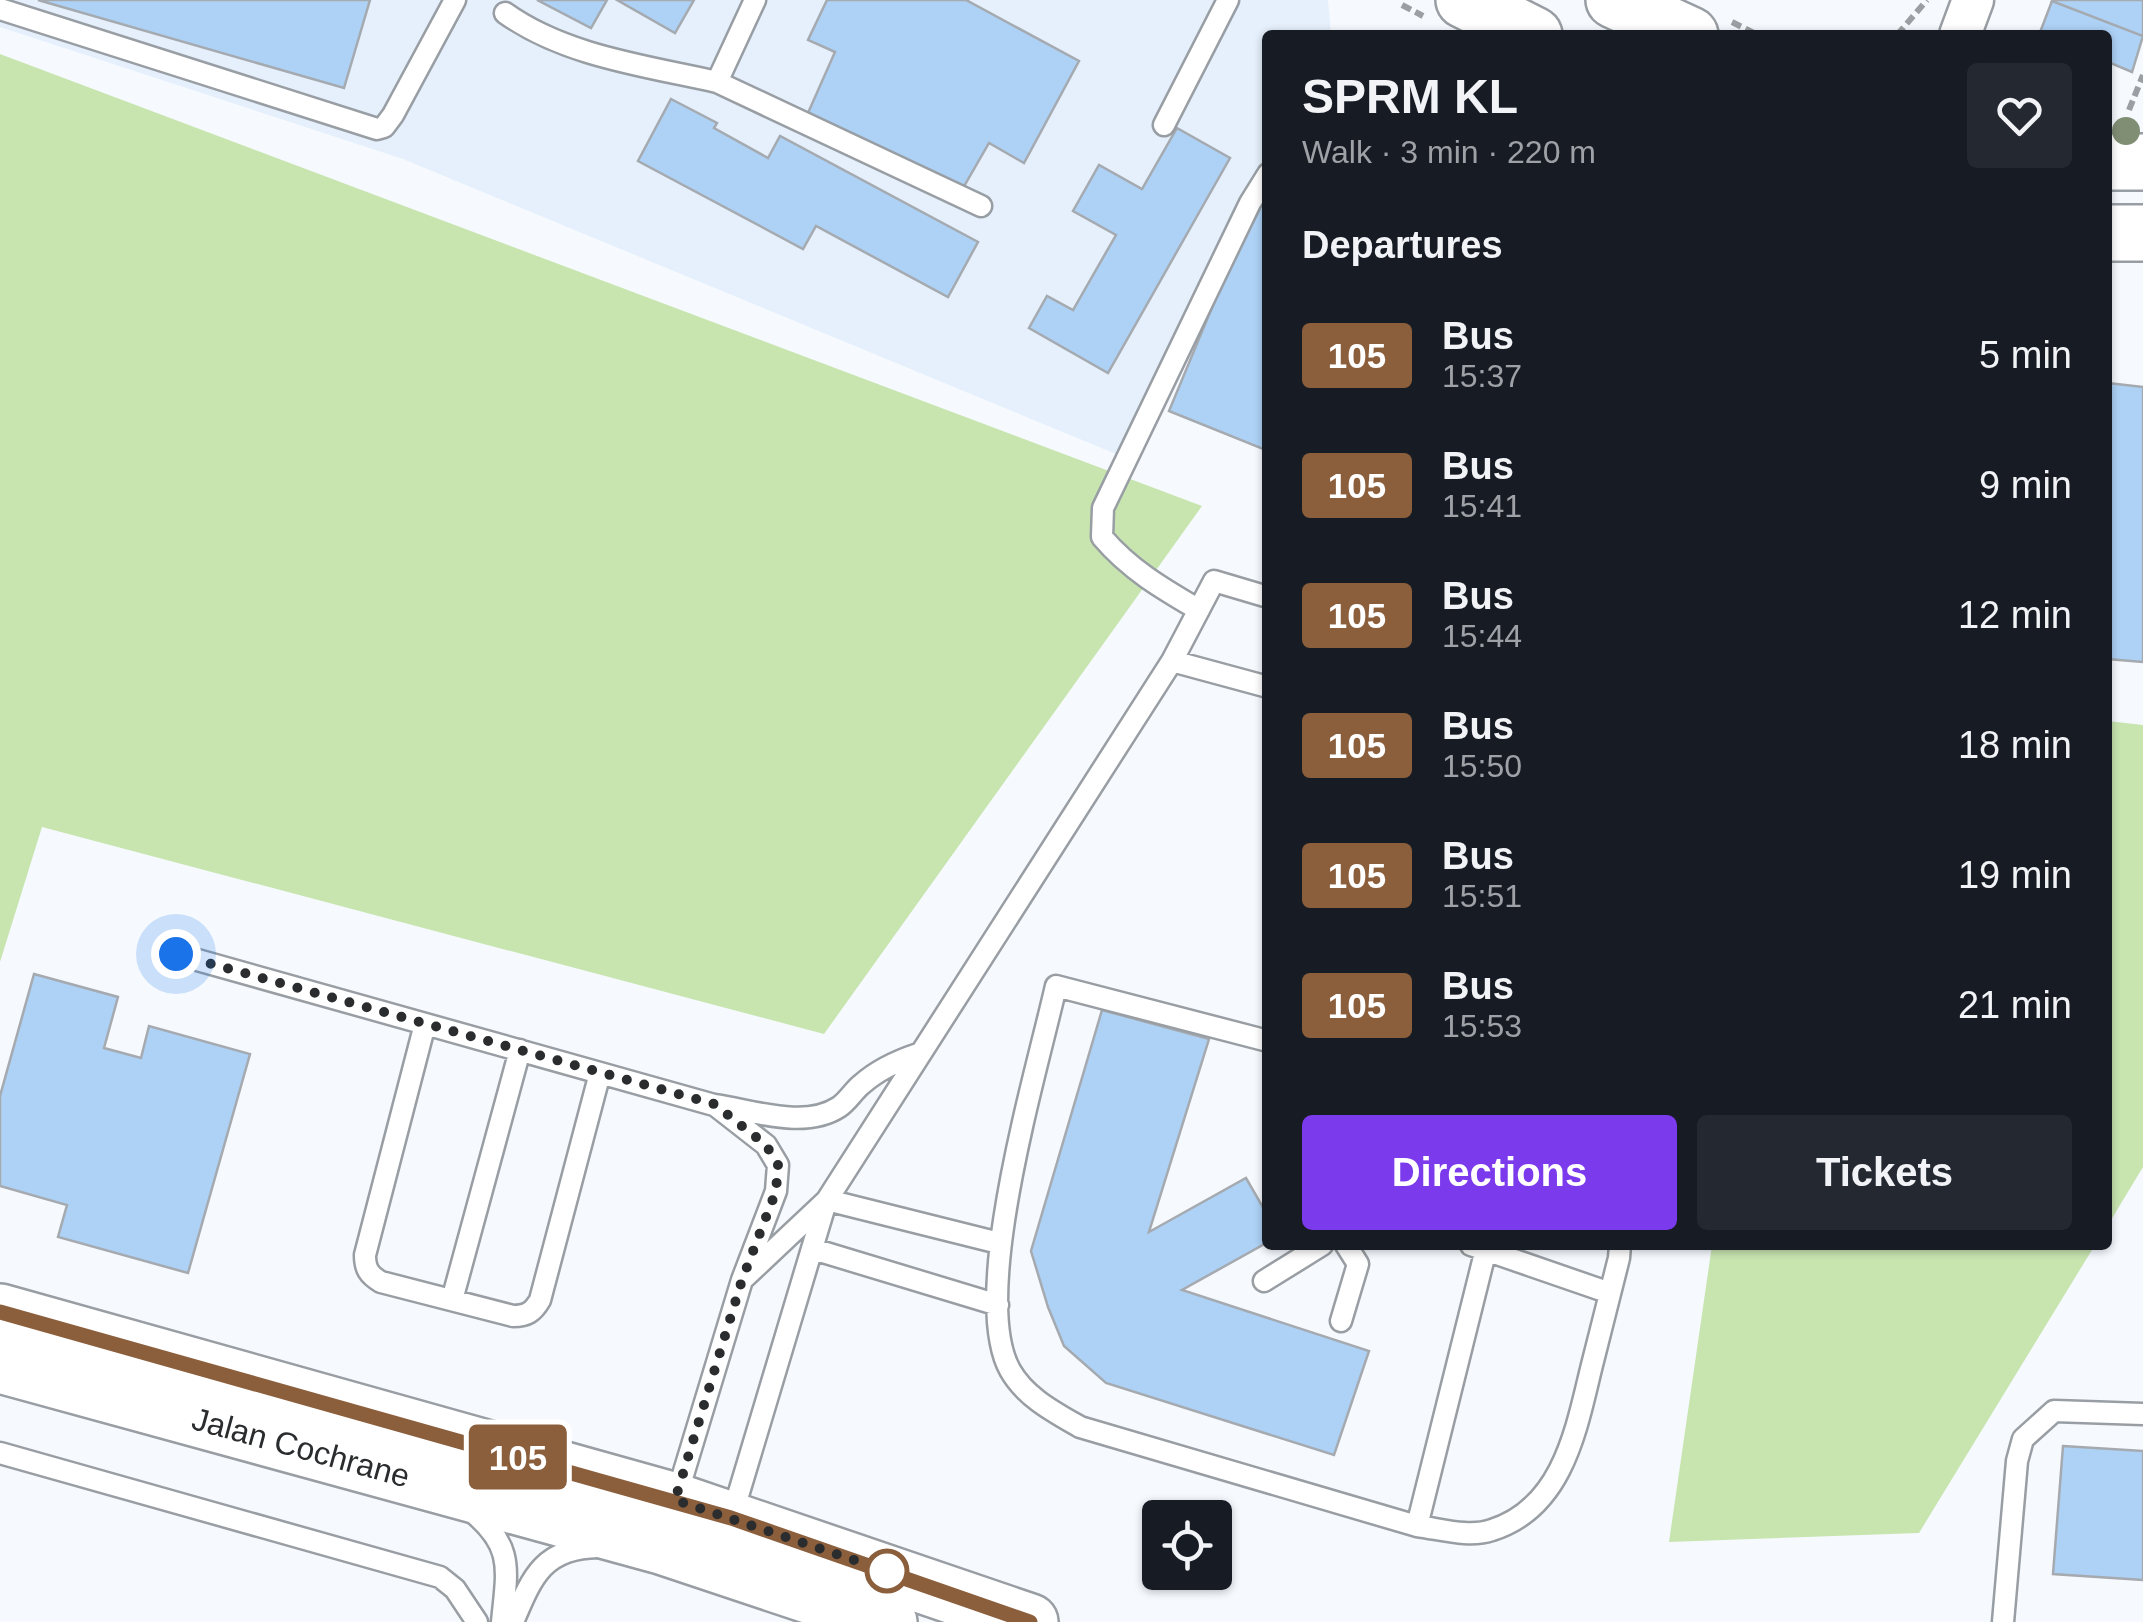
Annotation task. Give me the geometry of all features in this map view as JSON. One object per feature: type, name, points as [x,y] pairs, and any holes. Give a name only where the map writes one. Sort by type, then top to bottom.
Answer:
[{"type":"street","points":[[1464,0],[1524,30]]},
{"type":"street","points":[[1614,0],[1679,30]]},
{"type":"street","points":[[1962,30],[1974,0]]},
{"type":"street","points":[[2112,162],[2143,162]]},
{"type":"street","name":"Jalan Cochrane","points":[[0,1312],[724,1540],[1030,1622]]},
{"type":"street","name":"Jalan Cochrane","points":[[0,1365],[434,1481],[668,1523]]},
{"type":"street","name":"Jalan Cochrane","points":[[724,1540],[888,1622]]},
{"type":"lane","points":[[0,10],[377,130],[393,115],[455,0]]},
{"type":"lane","points":[[716,82],[755,0]]},
{"type":"lane","points":[[1164,124],[1228,0]]},
{"type":"lane","points":[[505,13],[534,34],[605,56],[716,82],[981,206]]},
{"type":"lane","points":[[1199,610],[1139,575],[1119,557],[1102,537],[1103,508],[1262,184]]},
{"type":"lane","points":[[742,1280],[826,1200],[1172,661],[1214,581],[1262,594]]},
{"type":"lane","points":[[1172,661],[1262,685]]},
{"type":"lane","points":[[176,954],[714,1104],[793,1118],[818,1116],[840,1106],[883,1068],[918,1054]]},
{"type":"lane","points":[[1262,1038],[1056,986],[998,1243],[998,1305],[1000,1335],[1010,1369],[1036,1400],[1080,1427],[1417,1526],[1463,1533],[1490,1531],[1526,1514],[1553,1483],[1572,1444],[1619,1250]]},
{"type":"lane","points":[[426,1024],[365,1255],[365,1266],[381,1282],[513,1316],[524,1316],[534,1310],[540,1300],[600,1073]]},
{"type":"lane","points":[[452,1300],[520,1050]]},
{"type":"lane","points":[[513,1622],[526,1590],[549,1558],[668,1523],[742,1280],[776,1191],[778,1165],[766,1145],[714,1104]]},
{"type":"lane","points":[[826,1200],[998,1243]]},
{"type":"lane","points":[[724,1540],[826,1200]]},
{"type":"lane","points":[[813,1250],[998,1305]]},
{"type":"lane","points":[[1264,1280],[1314,1250]]},
{"type":"lane","points":[[1341,1322],[1358,1264],[1353,1250]]},
{"type":"lane","points":[[1417,1526],[1481,1250]]},
{"type":"lane","points":[[1493,1250],[1610,1294]]},
{"type":"lane","points":[[2003,1622],[2023,1440],[2054,1411],[2143,1414]]},
{"type":"lane","points":[[0,1453],[440,1578],[455,1589],[478,1622]]},
{"type":"lane","points":[[434,1481],[489,1526],[503,1547],[502,1622]]},
{"type":"path","points":[[1901,30],[1927,0]]},
{"type":"path","points":[[2129,110],[2143,75]]},
{"type":"shaded area","points":[[0,0],[1328,0],[1331,30],[1262,30],[1262,167],[1116,454],[403,159],[0,27]]},
{"type":"green space","points":[[0,54],[1202,506],[824,1034],[42,827],[0,962]]},
{"type":"green space","points":[[2112,721],[2143,725],[2143,1167],[2112,1218]]},
{"type":"green space","points":[[1711,1250],[2092,1250],[1919,1533],[1669,1542]]},
{"type":"building","points":[[38,0],[370,0],[344,88]]},
{"type":"building","points":[[537,0],[607,0],[591,28]]},
{"type":"building","points":[[617,0],[694,0],[675,33]]},
{"type":"building","points":[[827,0],[966,0],[1079,61],[1024,163],[989,143],[959,195],[808,113],[835,52],[808,40]]},
{"type":"building","points":[[2053,0],[2143,0],[2143,36],[2052,1]]},
{"type":"building","points":[[2052,1],[2143,36],[2132,72],[2112,64],[2112,30],[2041,30]]},
{"type":"building","points":[[671,99],[717,123],[714,128],[768,158],[780,136],[978,242],[948,297],[816,226],[803,249],[638,161]]},
{"type":"building","points":[[1177,128],[1230,158],[1108,373],[1029,328],[1047,296],[1073,310],[1116,235],[1073,211],[1099,165],[1142,189]]},
{"type":"building","points":[[1262,187],[1262,449],[1169,411]]},
{"type":"building","points":[[2112,383],[2143,387],[2143,662],[2112,659]]},
{"type":"building","points":[[34,974],[118,997],[104,1048],[141,1058],[149,1026],[250,1054],[188,1273],[58,1237],[67,1205],[0,1186],[0,1096]]},
{"type":"building","points":[[1102,1010],[1209,1039],[1149,1232],[1246,1178],[1262,1206],[1262,1245],[1182,1290],[1369,1351],[1334,1455],[1106,1383],[1064,1346],[1031,1251]]},
{"type":"building","points":[[2063,1446],[2143,1451],[2143,1580],[2053,1574]]},
{"type":"bus line","name":"105","points":[[0,1312],[675,1500],[1030,1622]]},
{"type":"route","points":[[176,954],[714,1104],[766,1145],[778,1165],[776,1191],[742,1280],[675,1500],[887,1571]]}]
